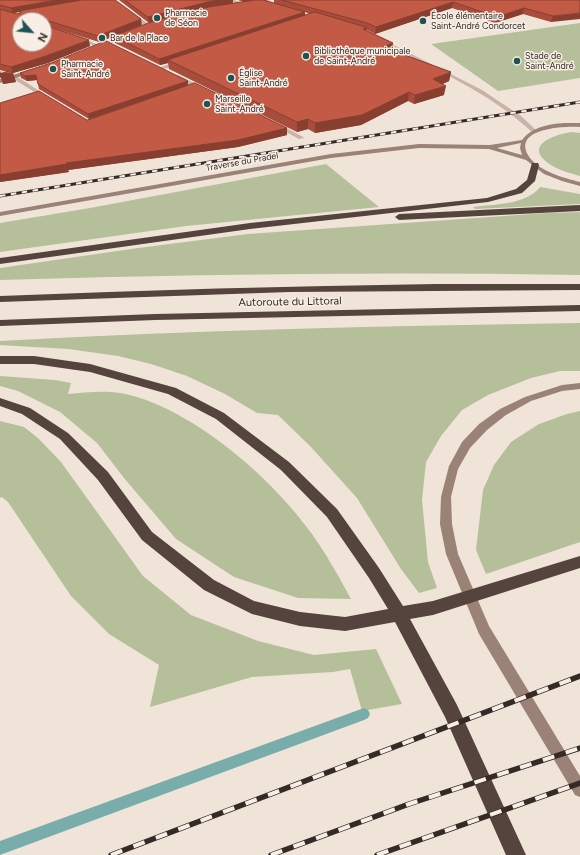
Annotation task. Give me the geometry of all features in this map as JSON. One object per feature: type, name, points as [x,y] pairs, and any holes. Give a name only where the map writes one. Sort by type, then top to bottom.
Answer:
[{"type":"highway","points":[[0,261],[250,226],[488,200],[519,191],[530,181],[531,162]]},
{"type":"highway","points":[[250,226],[514,210],[580,208]]},
{"type":"highway","name":"Autoroute du Littoral","points":[[0,299],[139,293],[424,286],[580,287]]},
{"type":"highway","name":"Autoroute du Littoral","points":[[0,324],[163,316],[580,308]]},
{"type":"highway","points":[[0,360],[34,360],[90,368],[172,391],[220,416],[285,466],[332,513],[374,573],[398,612],[451,711],[516,855]]},
{"type":"highway","points":[[0,402],[26,410],[64,436],[103,476],[147,536],[209,584],[252,607],[300,619],[345,624],[433,608],[580,562]]},
{"type":"main road","points":[[232,6],[250,4]]},
{"type":"main road","points":[[144,28],[156,24]]},
{"type":"main road","points":[[89,50],[133,33]]},
{"type":"main road","points":[[0,81],[36,70]]},
{"type":"main road","points":[[531,162],[524,153],[522,147],[524,141],[534,132],[546,127],[580,124]]},
{"type":"main road","name":"Traverse du Pradel","points":[[0,214],[332,156],[419,146],[490,147],[524,141]]},
{"type":"main road","name":"Traverse du Pradel","points":[[490,147],[531,162],[551,175],[580,184]]},
{"type":"main road","points":[[580,386],[562,388],[528,399],[503,412],[483,427],[466,445],[453,469],[446,497],[446,524],[452,554],[484,630],[580,790]]},
{"type":"street","points":[[113,0],[149,26]]},
{"type":"street","points":[[230,0],[243,4]]},
{"type":"street","points":[[72,37],[100,46]]},
{"type":"street","points":[[376,38],[480,91],[519,117],[534,132]]},
{"type":"street","points":[[109,43],[114,46]]},
{"type":"street","points":[[161,68],[187,60]]},
{"type":"street","points":[[154,65],[213,94]]},
{"type":"street","points":[[0,73],[14,77],[54,102]]},
{"type":"street","points":[[189,89],[197,86]]},
{"type":"street","points":[[267,121],[302,138]]},
{"type":"green space","name":"Stade de Saint-André","points":[[580,23],[580,78],[498,91],[431,44]]},
{"type":"green space","points":[[571,132],[580,133],[580,176],[554,167],[543,158],[539,152],[543,142],[556,136]]},
{"type":"green space","points":[[326,164],[379,207],[186,226],[0,252],[0,223],[90,208]]},
{"type":"green space","points":[[540,187],[580,194],[580,204],[475,209],[473,207],[509,203],[527,197]]},
{"type":"green space","points":[[580,212],[580,275],[290,274],[0,280],[0,268],[248,234]]},
{"type":"green space","points":[[580,323],[580,371],[560,371],[531,378],[488,395],[462,410],[441,436],[426,462],[422,500],[428,562],[437,588],[419,593],[401,569],[357,498],[311,447],[278,415],[257,413],[225,394],[187,376],[151,364],[118,356],[68,349],[0,345],[0,341],[217,331]]},
{"type":"green space","points":[[0,376],[55,380],[71,383],[68,394],[104,392],[126,394],[152,402],[178,415],[204,431],[230,449],[254,469],[276,491],[312,534],[323,550],[351,599],[298,598],[234,577],[176,539],[124,478],[97,443],[60,412],[18,391],[0,386]]},
{"type":"green space","points":[[580,411],[580,542],[486,574],[476,550],[483,490],[494,465],[511,442],[539,424]]},
{"type":"green space","points":[[0,421],[24,427],[38,438],[61,462],[143,576],[191,615],[258,641],[314,655],[376,649],[402,704],[362,711],[350,669],[333,672],[252,677],[150,707],[159,665],[109,634],[71,596],[8,502],[2,497],[0,498]]},
{"type":"building","points":[[0,0],[56,0],[11,8],[0,5]]},
{"type":"building","points":[[82,0],[115,0],[141,19],[98,36],[52,22],[52,12],[20,11]]},
{"type":"building","points":[[125,0],[218,0],[148,17]]},
{"type":"building","points":[[263,0],[305,12],[159,59],[114,36],[151,22],[209,7]]},
{"type":"building","points":[[282,0],[580,0],[580,13],[553,16],[524,8],[497,17],[453,2],[376,27],[367,23]]},
{"type":"building","points":[[0,9],[12,13],[12,52],[52,52],[52,28],[89,40],[11,67],[0,64]]},
{"type":"building","points":[[315,12],[367,28],[363,29],[393,43],[383,47],[451,72],[433,79],[446,86],[415,95],[409,92],[362,115],[315,123],[308,119],[297,122],[168,60]]},
{"type":"building","points":[[106,41],[188,81],[88,114],[38,84],[36,75],[25,76],[20,73],[51,63]]},
{"type":"building","points":[[10,71],[13,73],[0,74]]},
{"type":"building","points":[[195,83],[287,128],[238,140],[66,163],[67,164],[0,175],[0,103],[39,91],[87,120]]},
{"type":"waterway","points":[[0,848],[364,714]]},
{"type":"railway","points":[[0,196],[580,102]]},
{"type":"railway","points":[[111,855],[580,676]]},
{"type":"railway","points":[[271,855],[409,804],[580,748]]},
{"type":"railway","points":[[377,855],[580,783]]},
{"type":"place","name":"Pharmacie de Séon","points":[[157,18]]},
{"type":"place","name":"École élémentaire Saint-André Condorcet","points":[[423,21]]},
{"type":"place","name":"Bar de la Place","points":[[102,38]]},
{"type":"place","name":"Bibliothèque municipale de Saint-André","points":[[306,56]]},
{"type":"place","name":"Stade de Saint-André","points":[[517,61]]},
{"type":"place","name":"Pharmacie Saint-André","points":[[53,69]]},
{"type":"place","name":"Église Saint-André","points":[[231,78]]},
{"type":"place","name":"Marseille Saint-André","points":[[207,104]]}]
